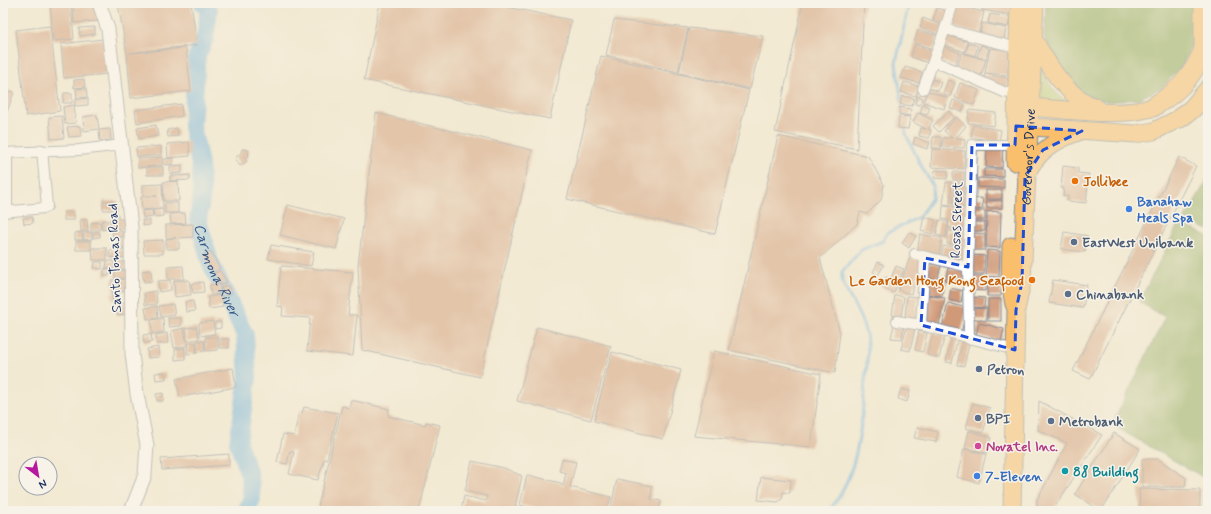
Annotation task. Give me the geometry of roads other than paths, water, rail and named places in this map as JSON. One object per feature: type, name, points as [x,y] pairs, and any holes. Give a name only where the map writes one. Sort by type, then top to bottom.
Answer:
[{"type":"highway","name":"Governor's Drive","points":[[1012,511],[1016,310],[1022,282],[1026,177],[1018,48],[1019,3]]},
{"type":"highway","name":"Governor's Drive","points":[[1021,102],[1033,38],[1035,3]]},
{"type":"highway","points":[[1021,102],[1106,112],[1131,112],[1153,107],[1171,96],[1195,69],[1206,45],[1204,3]]},
{"type":"highway","points":[[1033,38],[1052,69],[1070,92],[1082,101],[1106,112]]},
{"type":"highway","points":[[1022,127],[1119,134],[1145,133],[1159,129],[1180,118],[1192,109],[1208,90]]},
{"type":"highway","name":"Governor's Drive","points":[[1016,310],[1010,282],[1015,145],[1022,127]]},
{"type":"highway","points":[[1026,177],[1033,162],[1043,150],[1058,140],[1082,131]]},
{"type":"street","name":"Santo Tomas Road","points":[[99,3],[108,29],[131,227],[132,354],[137,394],[147,445],[146,475],[131,511]]},
{"type":"street","points":[[923,89],[946,29],[953,3]]},
{"type":"street","points":[[946,29],[1018,48]]},
{"type":"street","points":[[934,61],[1004,92],[1021,102]]},
{"type":"street","points":[[42,150],[47,206],[44,208],[5,211],[5,153],[42,150],[79,150],[122,145]]},
{"type":"street","name":"Rosas Street","points":[[969,339],[968,267],[972,145],[1015,145]]},
{"type":"street","points":[[915,254],[925,258],[968,267]]},
{"type":"street","points":[[921,325],[925,258]]},
{"type":"street","points":[[897,321],[921,325],[1015,350]]},
{"type":"waterway","name":"Carmona River","points":[[203,3],[209,11],[205,38],[197,56],[192,126],[200,164],[202,193],[198,220],[210,262],[245,335],[248,377],[238,443],[250,477],[252,499],[246,511]]},
{"type":"waterway","points":[[904,119],[896,63],[909,3]]},
{"type":"waterway","points":[[828,511],[846,484],[857,450],[867,358],[867,340],[864,327],[842,281],[842,272],[861,250],[883,241],[887,233],[919,217],[932,198],[933,186],[920,164],[906,134],[905,126]]},
{"type":"place","name":"Jollibee","points":[[1075,181]]},
{"type":"place","name":"Banahaw Heals Spa","points":[[1129,209]]},
{"type":"place","name":"EastWest Unibank","points":[[1074,242]]},
{"type":"place","name":"Le Garden Hong Kong Seafood","points":[[1032,280]]},
{"type":"place","name":"Chinabank","points":[[1068,294]]},
{"type":"place","name":"Petron","points":[[979,369]]},
{"type":"place","name":"BPI","points":[[978,418]]},
{"type":"place","name":"Metrobank","points":[[1051,421]]},
{"type":"place","name":"Novatel Inc.","points":[[978,446]]},
{"type":"place","name":"88 Building","points":[[1065,471]]},
{"type":"place","name":"7-Eleven","points":[[977,476]]}]
